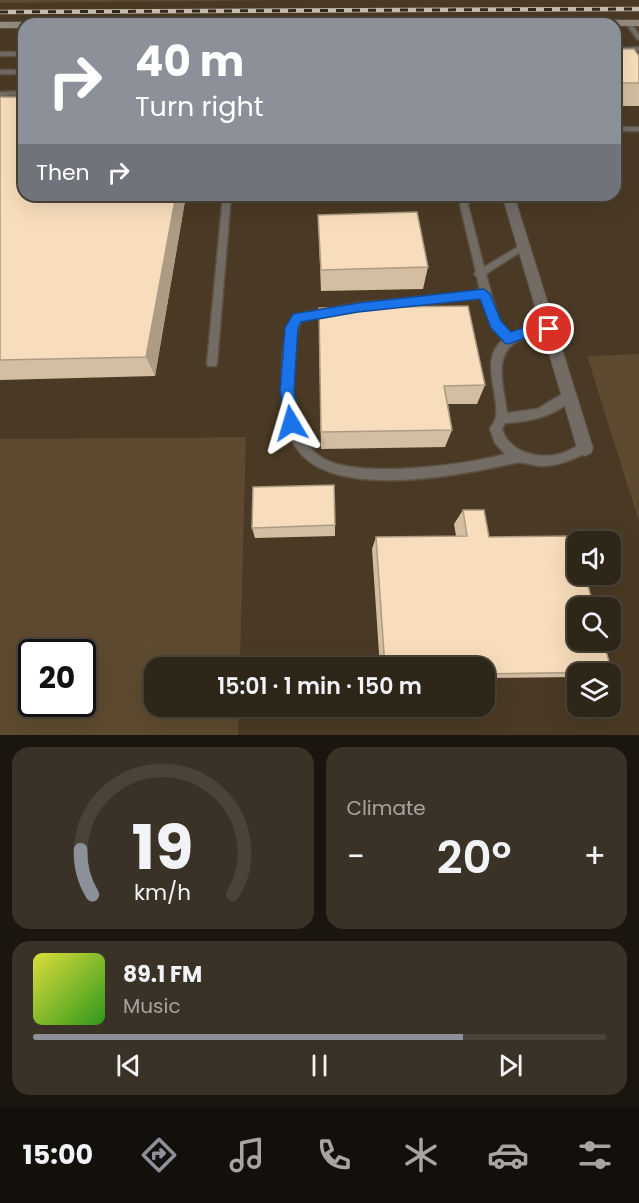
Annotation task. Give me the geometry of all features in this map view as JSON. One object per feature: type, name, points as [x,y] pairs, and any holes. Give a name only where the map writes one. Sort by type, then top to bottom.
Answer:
[{"type":"main road","points":[[621,23],[639,23]]},
{"type":"main road","points":[[0,26],[18,25]]},
{"type":"street","points":[[510,201],[585,448]]},
{"type":"lane","points":[[628,23],[639,38]]},
{"type":"lane","points":[[621,50],[639,49]]},
{"type":"lane","points":[[0,54],[18,54]]},
{"type":"lane","points":[[0,72],[18,72]]},
{"type":"lane","points":[[0,94],[18,93]]},
{"type":"lane","points":[[621,129],[637,129]]},
{"type":"lane","points":[[212,363],[226,201]]},
{"type":"lane","points":[[467,201],[464,205],[484,294],[495,324],[509,339]]},
{"type":"lane","points":[[479,274],[524,247]]},
{"type":"lane","points":[[484,294],[358,308],[297,318],[291,328],[287,390],[291,423],[300,444],[316,460],[331,468],[349,472],[390,474],[478,466],[516,457],[530,460],[561,458],[585,448]]},
{"type":"lane","points":[[516,457],[497,436],[496,429],[502,418],[495,361],[502,344],[509,339],[529,331],[549,329]]},
{"type":"lane","points":[[502,418],[523,418],[550,410],[569,394]]},
{"type":"shaded area","points":[[0,0],[302,0],[0,3]]},
{"type":"shaded area","points":[[639,0],[639,354],[587,356],[639,522],[639,735],[238,735],[239,717],[495,717],[495,657],[240,657],[246,437],[0,439],[0,3]]},
{"type":"shaded area","points":[[639,354],[639,522],[587,356]]},
{"type":"shaded area","points":[[246,437],[240,657],[144,657],[144,717],[239,717],[238,735],[0,735],[0,439]]},
{"type":"building","points":[[621,49],[634,49],[639,56],[639,83],[621,83]]},
{"type":"building","points":[[0,97],[18,97],[18,201],[175,201],[146,357],[0,360]]},
{"type":"building","points":[[417,212],[428,267],[321,270],[318,215]]},
{"type":"building","points":[[468,306],[485,385],[444,386],[452,430],[321,432],[319,308]]},
{"type":"building","points":[[334,485],[335,525],[252,528],[253,487]]},
{"type":"building","points":[[463,510],[484,510],[489,537],[567,536],[567,585],[588,585],[591,597],[567,597],[567,651],[606,651],[609,663],[567,663],[567,673],[495,674],[495,657],[384,657],[376,537],[467,536]]},
{"type":"railway","points":[[0,12],[639,9]]},
{"type":"route","points":[[291,423],[287,390],[291,328],[297,318],[310,314],[484,294],[495,324],[509,339],[529,331],[549,329]]}]
